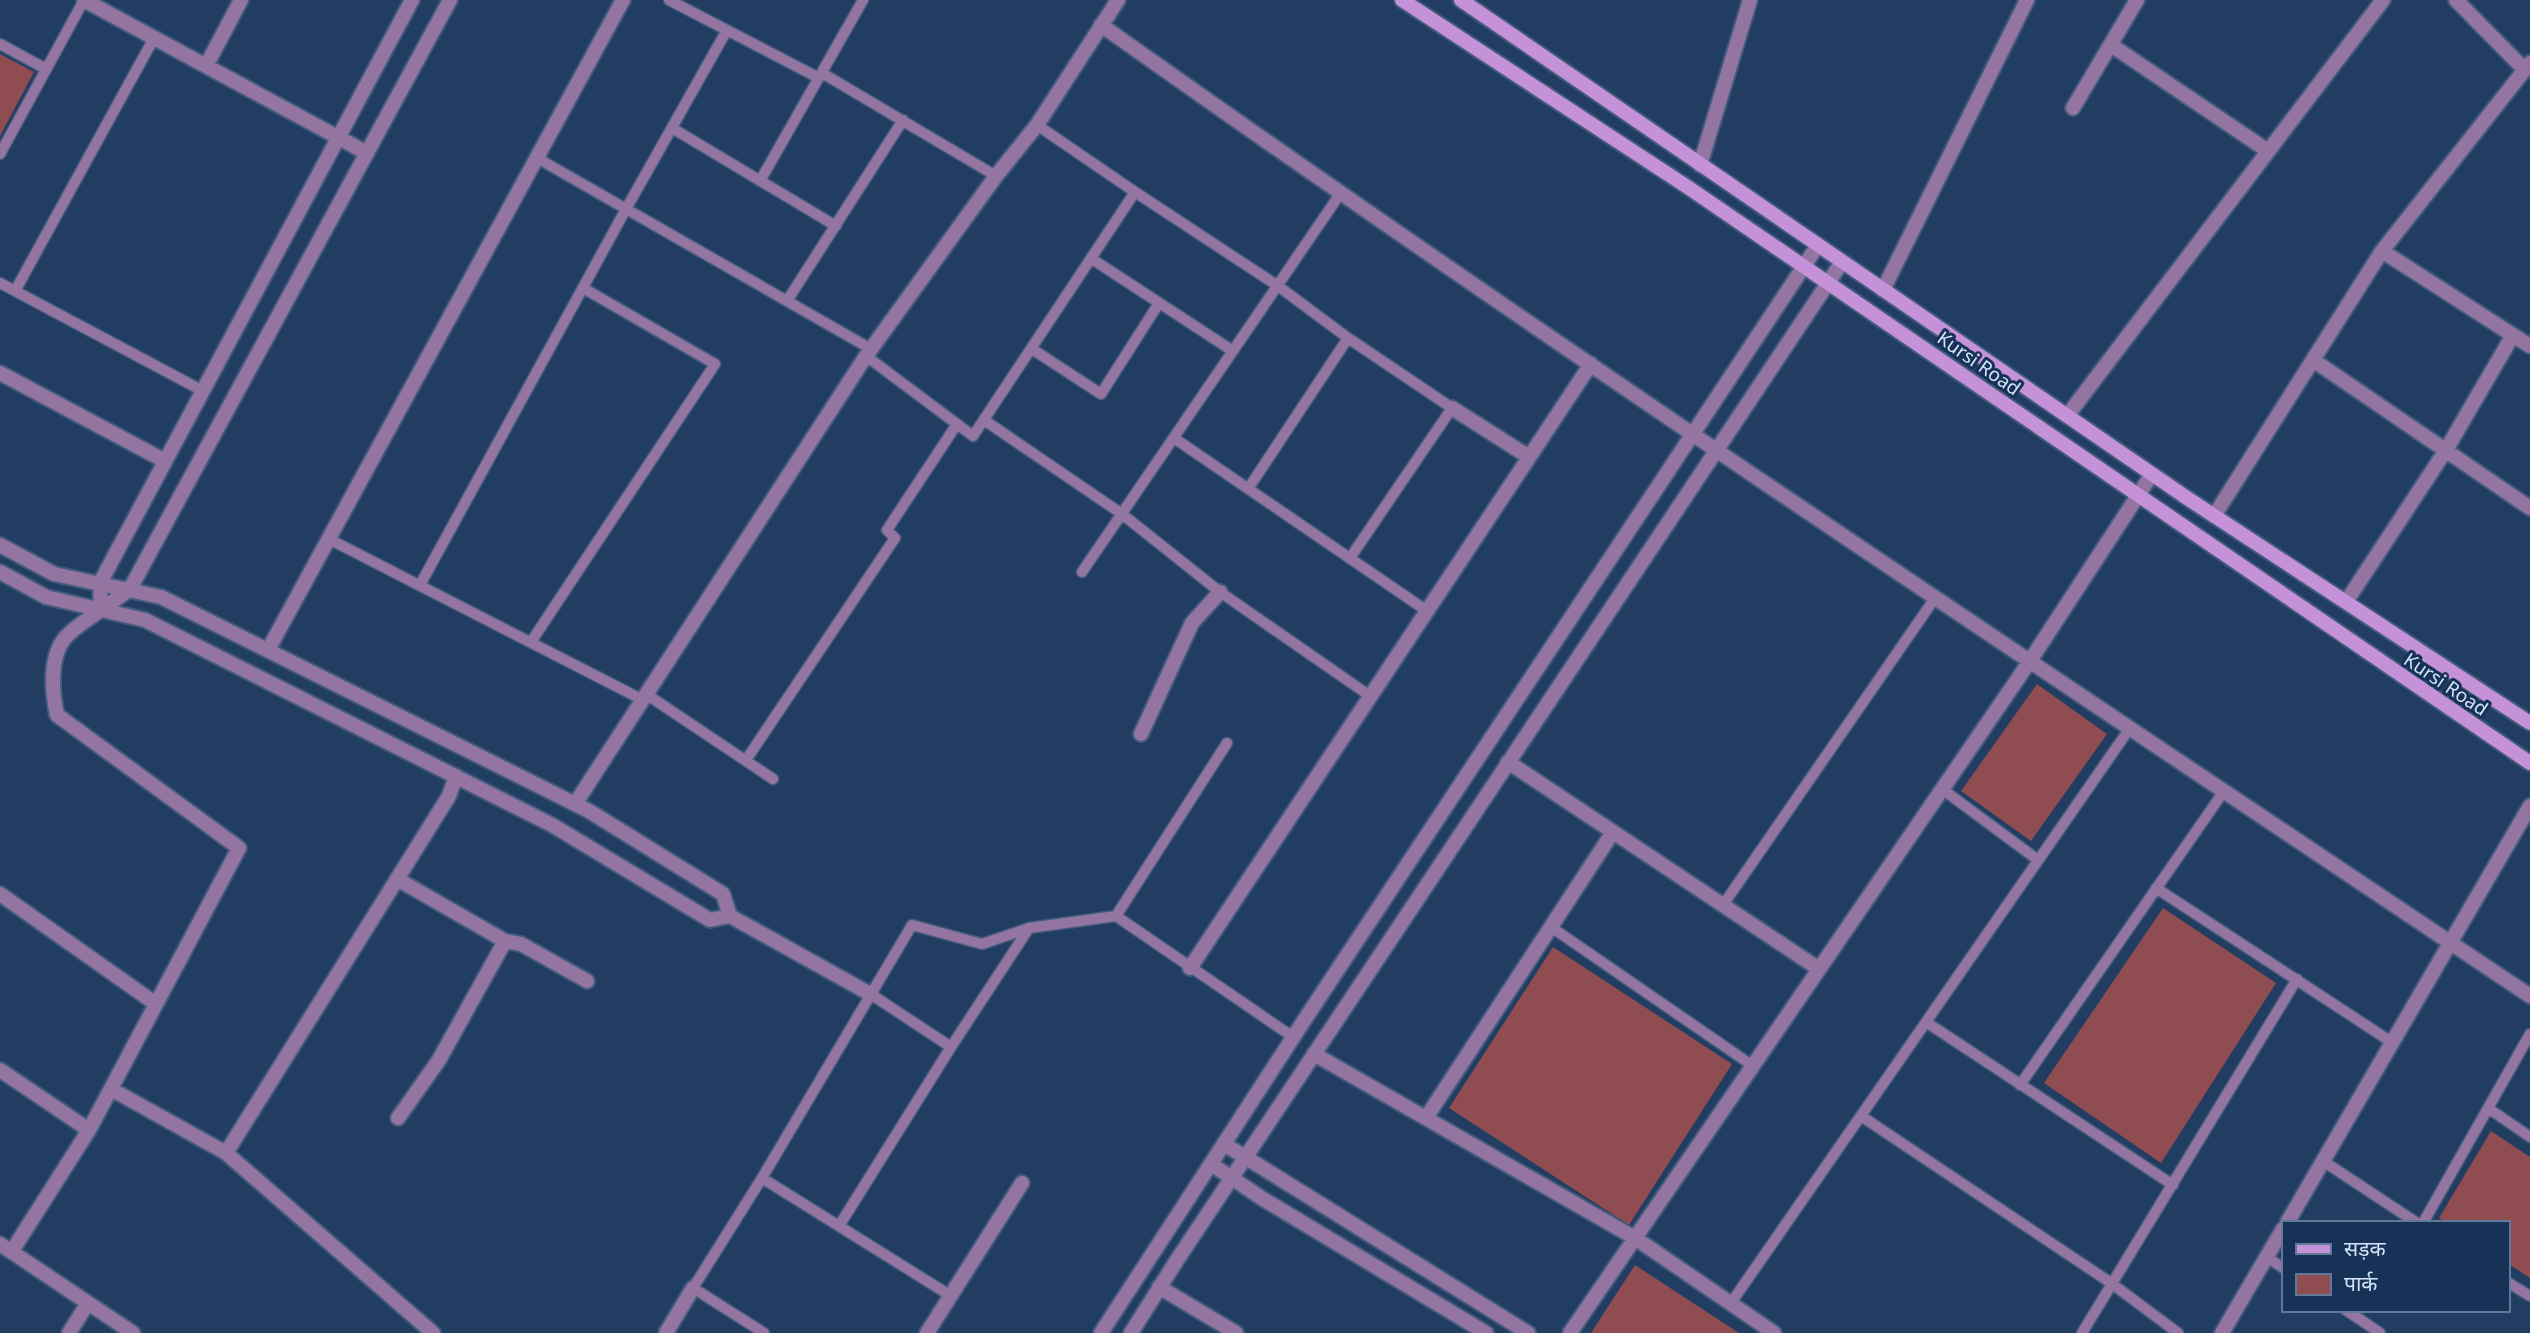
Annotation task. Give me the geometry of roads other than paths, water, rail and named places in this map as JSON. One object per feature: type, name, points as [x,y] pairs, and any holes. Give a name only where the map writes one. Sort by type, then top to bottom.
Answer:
[{"type":"main road","name":"Kursi Road","points":[[1402,0],[1804,266],[2530,763]]},
{"type":"main road","name":"Kursi Road","points":[[1461,0],[2214,516],[2530,723]]},
{"type":"street","points":[[84,0],[367,153]]},
{"type":"street","points":[[206,66],[241,0]]},
{"type":"street","points":[[101,610],[100,583],[412,0]]},
{"type":"street","points":[[133,1333],[6,1248],[89,1130],[239,848],[57,715],[52,692],[54,668],[64,639],[130,589],[450,0]]},
{"type":"street","points":[[268,650],[624,0]]},
{"type":"street","points":[[575,804],[869,352],[996,176],[1037,125],[1118,0]]},
{"type":"street","points":[[1700,164],[1750,0]]},
{"type":"street","points":[[1883,290],[2027,0]]},
{"type":"street","points":[[2073,108],[2137,0]]},
{"type":"street","points":[[2067,416],[2383,0]]},
{"type":"street","points":[[2214,516],[2382,251],[2527,67],[2456,0]]},
{"type":"street","points":[[1101,25],[1340,194],[1693,434],[2530,996]]},
{"type":"street","points":[[2111,45],[2268,151]]},
{"type":"street","points":[[1101,1333],[1293,1037],[1818,245]]},
{"type":"street","points":[[2382,251],[2530,346]]},
{"type":"street","points":[[1131,1333],[1231,1178],[1842,262]]},
{"type":"street","points":[[2346,602],[2446,450],[2513,335]]},
{"type":"street","points":[[2313,360],[2530,508]]},
{"type":"street","points":[[1190,968],[1591,364]]},
{"type":"street","points":[[0,373],[165,461]]},
{"type":"street","points":[[1452,408],[1529,457]]},
{"type":"street","points":[[1570,1333],[2030,661],[2152,474]]},
{"type":"street","points":[[0,545],[54,574],[161,597],[575,804],[723,894],[730,916]]},
{"type":"street","points":[[0,572],[46,597],[145,620],[552,825],[710,920],[730,916],[872,995]]},
{"type":"street","points":[[1140,734],[1192,623],[1220,592]]},
{"type":"street","points":[[1508,762],[1819,969]]},
{"type":"street","points":[[226,1153],[449,796],[456,776]]},
{"type":"street","points":[[2288,1221],[2530,806]]},
{"type":"street","points":[[1426,1118],[1613,832]]},
{"type":"street","points":[[397,879],[505,941],[521,944],[587,981]]},
{"type":"street","points":[[0,894],[156,1004]]},
{"type":"street","points":[[398,1118],[439,1060],[505,941]]},
{"type":"street","points":[[1314,1054],[1635,1238],[1774,1333]]},
{"type":"street","points":[[0,1070],[89,1130]]},
{"type":"street","points":[[111,1089],[226,1153],[433,1333]]},
{"type":"street","points":[[1224,1144],[1528,1333]]},
{"type":"street","points":[[1211,1164],[1486,1333]]},
{"type":"street","points":[[927,1333],[1022,1183]]},
{"type":"street","points":[[2222,1333],[2282,1231]]},
{"type":"street","points":[[1159,1287],[1236,1333]]},
{"type":"street","points":[[666,1333],[693,1288]]},
{"type":"street","points":[[69,1333],[88,1303]]},
{"type":"lane","points":[[0,154],[84,0]]},
{"type":"lane","points":[[669,0],[903,120],[996,176]]},
{"type":"lane","points":[[760,181],[862,0]]},
{"type":"lane","points":[[420,585],[727,30]]},
{"type":"lane","points":[[15,291],[154,38]]},
{"type":"lane","points":[[0,44],[46,69]]},
{"type":"lane","points":[[787,301],[903,120]]},
{"type":"lane","points":[[1037,125],[1278,286],[1348,338],[1452,408],[1350,558]]},
{"type":"lane","points":[[672,128],[836,226]]},
{"type":"lane","points":[[537,158],[787,301],[869,352],[973,436],[1135,192]]},
{"type":"lane","points":[[1083,572],[1340,194]]},
{"type":"lane","points":[[1092,259],[1233,351]]},
{"type":"lane","points":[[0,283],[203,391]]},
{"type":"lane","points":[[531,642],[715,364],[583,288]]},
{"type":"lane","points":[[1032,349],[1101,394],[1159,303]]},
{"type":"lane","points":[[1248,489],[1348,338]]},
{"type":"lane","points":[[984,420],[1122,514],[1220,592],[1370,696]]},
{"type":"lane","points":[[746,760],[895,538],[887,530],[957,424]]},
{"type":"lane","points":[[1174,438],[1427,611]]},
{"type":"lane","points":[[329,538],[531,642],[645,697],[773,779]]},
{"type":"lane","points":[[1723,905],[1935,597]]},
{"type":"lane","points":[[1731,1303],[2130,728]]},
{"type":"lane","points":[[1115,916],[1227,743]]},
{"type":"lane","points":[[1942,789],[2038,860]]},
{"type":"lane","points":[[2020,1084],[2224,791]]},
{"type":"lane","points":[[2157,888],[2393,1042]]},
{"type":"lane","points":[[764,1333],[693,1288],[762,1178],[912,925],[982,944],[1029,928],[1115,916],[1293,1037]]},
{"type":"lane","points":[[1551,927],[1753,1066]]},
{"type":"lane","points":[[839,1226],[1029,928]]},
{"type":"lane","points":[[2082,1333],[2297,979]]},
{"type":"lane","points":[[872,995],[951,1047]]},
{"type":"lane","points":[[1926,1023],[2173,1185]]},
{"type":"lane","points":[[2424,1221],[2530,1034]]},
{"type":"lane","points":[[2488,1108],[2530,1137]]},
{"type":"lane","points":[[1861,1116],[2112,1283],[2178,1333]]},
{"type":"lane","points":[[2323,1161],[2414,1221]]},
{"type":"lane","points":[[762,1178],[951,1296]]},
{"type":"lane","points":[[2267,1257],[2282,1267]]},
{"type":"lane","points":[[2509,1283],[2530,1296]]},
{"type":"lane","points":[[2349,1312],[2380,1333]]}]
